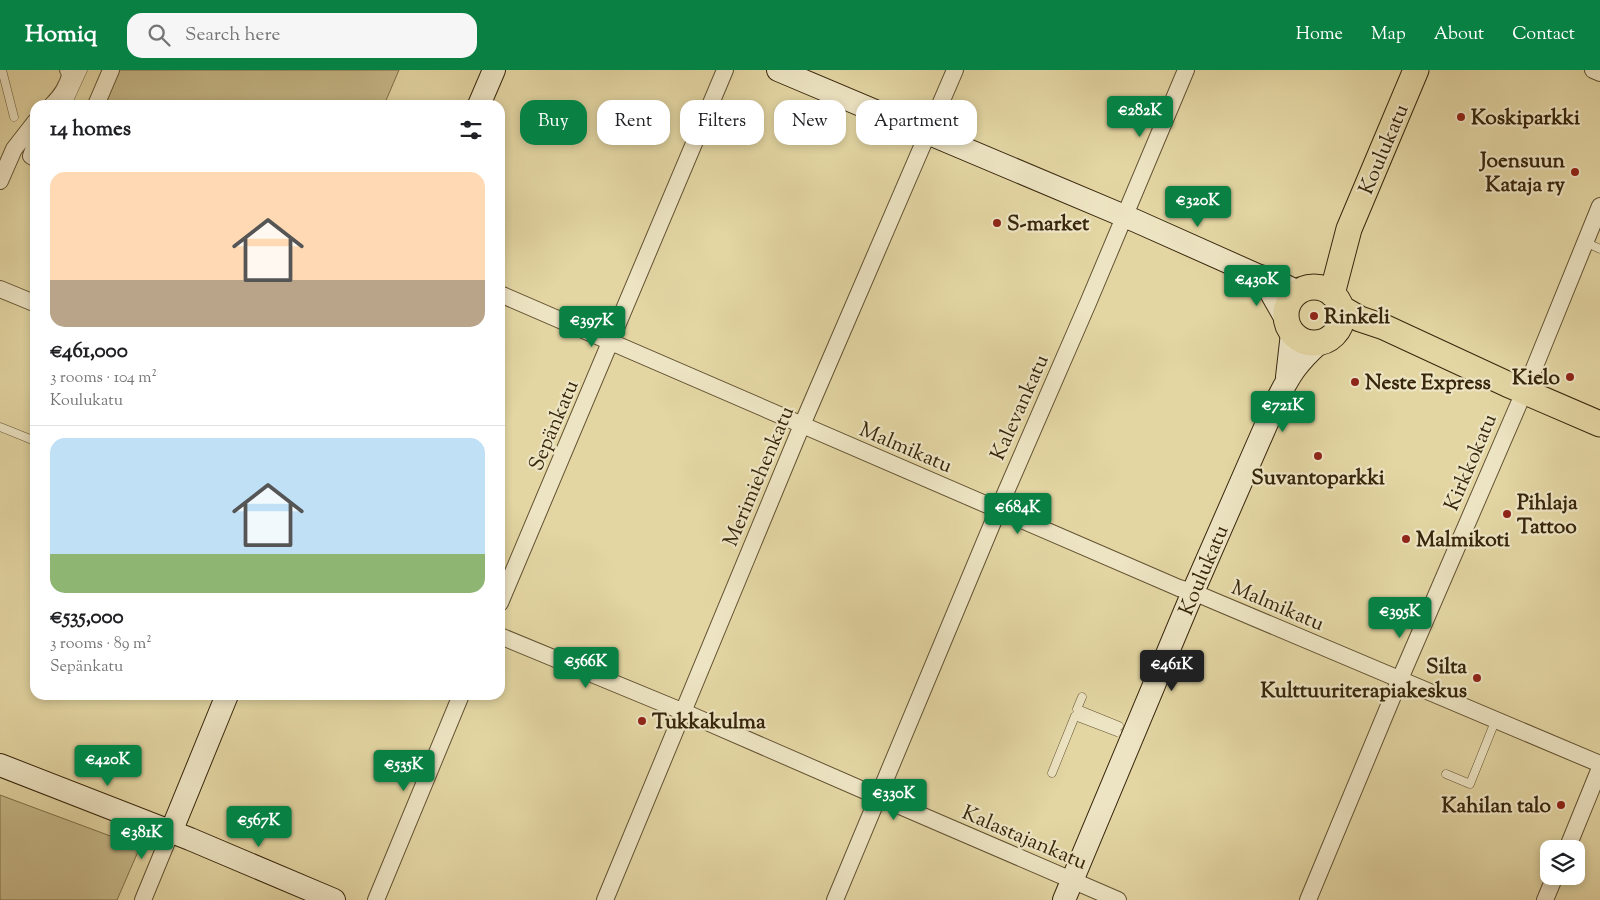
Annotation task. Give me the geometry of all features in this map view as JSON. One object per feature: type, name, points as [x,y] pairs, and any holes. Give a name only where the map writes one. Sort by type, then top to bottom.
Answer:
[{"type":"main road","name":"Koulukatu","points":[[1320,295],[1350,229],[1416,70]]},
{"type":"main road","points":[[1320,295],[1342,321],[1328,338]]},
{"type":"main road","points":[[1405,336],[1360,330],[1307,343],[1289,326],[1286,313],[1290,301],[1320,295],[1360,319],[1384,326],[1600,424]]},
{"type":"street","points":[[98,100],[111,70]]},
{"type":"street","points":[[481,100],[494,70]]},
{"type":"street","name":"Sepänkatu","points":[[505,591],[725,70]]},
{"type":"street","points":[[778,70],[856,104]]},
{"type":"street","name":"Merimiehenkatu","points":[[942,100],[955,70]]},
{"type":"street","name":"Kalevankatu","points":[[835,900],[998,510],[1186,70]]},
{"type":"street","points":[[1593,70],[1600,73]]},
{"type":"street","points":[[58,100],[66,88],[71,73],[78,71]]},
{"type":"street","points":[[0,181],[14,149],[30,128]]},
{"type":"street","name":"Merimiehenkatu","points":[[605,900],[802,425],[922,145]]},
{"type":"street","points":[[953,145],[1124,216],[1257,275],[1320,295]]},
{"type":"street","name":"Kirkkokatu","points":[[1308,900],[1400,678],[1524,391],[1600,206]]},
{"type":"street","points":[[1257,275],[1270,291],[1289,326]]},
{"type":"street","points":[[0,289],[30,301]]},
{"type":"street","name":"Malmikatu","points":[[505,296],[1179,588],[1193,592],[1400,678],[1600,764]]},
{"type":"street","name":"Koulukatu","points":[[1287,380],[1289,326]]},
{"type":"street","name":"Koulukatu","points":[[1069,890],[1193,592],[1287,380],[1300,360],[1328,338]]},
{"type":"street","name":"Kalastajankatu","points":[[505,638],[684,712],[878,797],[1069,890],[1118,900]]},
{"type":"street","points":[[143,900],[225,700]]},
{"type":"street","points":[[376,900],[459,700]]},
{"type":"street","points":[[0,764],[171,832],[334,900]]},
{"type":"street","points":[[1571,840],[1600,768]]},
{"type":"street","points":[[1545,900],[1551,885]]},
{"type":"lane","points":[[2,70],[14,117]]},
{"type":"lane","points":[[69,100],[78,71]]},
{"type":"lane","points":[[1585,242],[1600,249]]},
{"type":"lane","points":[[0,427],[30,439]]},
{"type":"lane","points":[[1052,773],[1075,716],[1118,729],[1077,709],[1082,697]]},
{"type":"lane","points":[[1446,774],[1470,784],[1496,719]]},
{"type":"shaded area","points":[[111,70],[399,70],[386,100],[98,100]]},
{"type":"shaded area","points":[[0,795],[140,847],[117,900],[0,900]]},
{"type":"place","name":"Koskiparkki","points":[[1461,117]]},
{"type":"place","name":"Joensuun Kataja ry","points":[[1575,172]]},
{"type":"place","name":"S-market","points":[[997,223]]},
{"type":"place","name":"Rinkeli","points":[[1314,316]]},
{"type":"place","name":"Kielo","points":[[1570,377]]},
{"type":"place","name":"Neste Express","points":[[1355,382]]},
{"type":"place","name":"Suvantoparkki","points":[[1318,456]]},
{"type":"place","name":"Pihlaja Tattoo","points":[[1507,514]]},
{"type":"place","name":"Malmikoti","points":[[1406,539]]},
{"type":"place","name":"Silta Kulttuuriterapiakeskus","points":[[1477,678]]},
{"type":"place","name":"Tukkakulma","points":[[642,721]]},
{"type":"place","name":"Kahilan talo","points":[[1561,805]]}]
